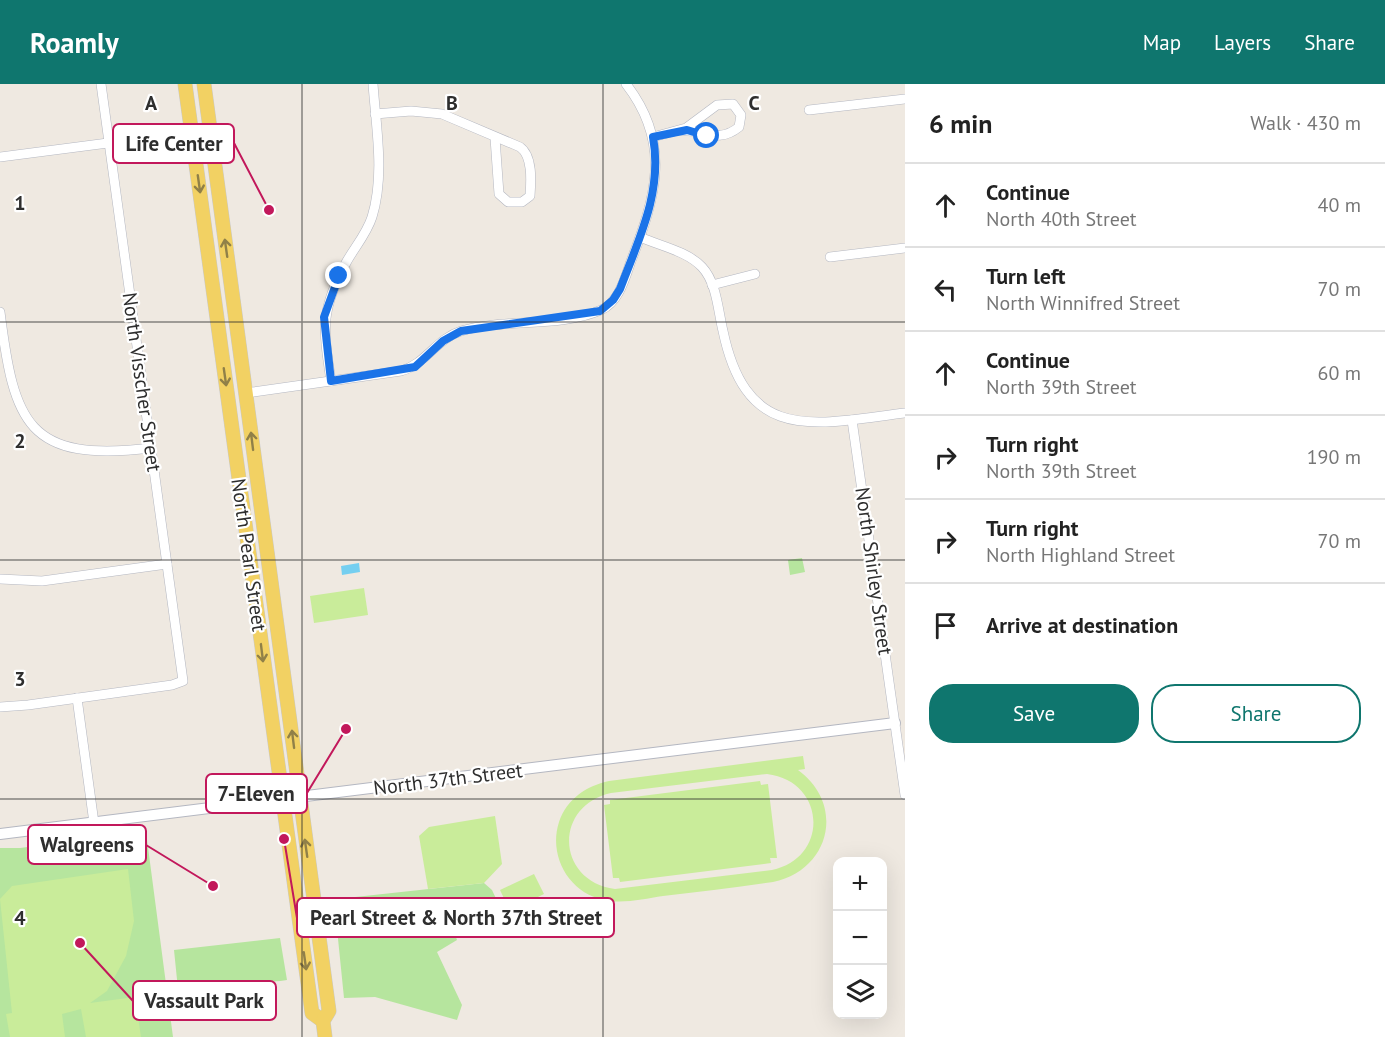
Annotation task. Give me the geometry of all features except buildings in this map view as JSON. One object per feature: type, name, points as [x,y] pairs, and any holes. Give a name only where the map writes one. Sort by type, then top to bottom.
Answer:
[{"type":"main road","name":"North Pearl Street","points":[[185,84],[312,1013],[323,1021]]},
{"type":"main road","name":"North Pearl Street","points":[[204,84],[329,1011],[323,1021],[325,1037]]},
{"type":"street","name":"North Visscher Street","points":[[77,698],[172,685],[183,681],[101,84]]},
{"type":"street","points":[[331,381],[324,317],[332,291],[372,217],[378,178],[373,84]]},
{"type":"street","points":[[246,393],[415,367],[443,341],[461,331],[600,311],[613,300],[620,289],[654,194],[656,167],[653,137],[644,113],[626,84]]},
{"type":"street","points":[[809,110],[905,99]]},
{"type":"street","points":[[653,137],[692,130],[707,136],[726,134],[739,128],[740,113],[733,104],[721,104],[680,131]]},
{"type":"street","points":[[375,114],[430,111],[453,118],[520,147],[528,155],[530,196],[522,202],[508,202],[499,194],[495,138]]},
{"type":"street","points":[[0,157],[108,143]]},
{"type":"street","points":[[640,237],[693,259],[704,268],[712,285],[729,357],[741,384],[766,411],[794,422],[852,420],[905,413]]},
{"type":"street","points":[[830,257],[905,248]]},
{"type":"street","points":[[712,285],[755,274]]},
{"type":"street","points":[[0,312],[13,391],[23,413],[38,430],[60,444],[86,452],[151,448]]},
{"type":"street","name":"North Shirley Street","points":[[852,420],[905,795]]},
{"type":"street","points":[[0,579],[42,581],[167,564]]},
{"type":"street","points":[[0,707],[77,698],[94,823]]},
{"type":"street","name":"North 37th Street","points":[[0,834],[895,723]]},
{"type":"green space","points":[[802,558],[805,572],[790,575],[788,560]]},
{"type":"green space","points":[[364,588],[368,615],[314,623],[310,596]]},
{"type":"green space","points":[[803,756],[805,769],[798,770],[813,784],[822,801],[826,818],[825,835],[819,851],[808,864],[792,875],[773,882],[634,901],[604,900],[581,890],[571,881],[559,860],[556,835],[559,822],[572,800],[585,790],[609,781]],"holes":[[[767,774],[787,780],[801,790],[810,804],[813,820],[811,836],[804,851],[791,863],[772,870],[615,889],[596,883],[581,872],[573,859],[569,843],[571,827],[579,812],[592,801],[611,793]]]},
{"type":"green space","points":[[760,781],[761,785],[768,784],[777,858],[770,858],[771,863],[620,882],[619,878],[613,878],[604,805],[610,804],[610,800]]},
{"type":"green space","points":[[495,816],[502,864],[484,883],[428,889],[419,836],[429,827]]},
{"type":"green space","points":[[146,832],[173,1037],[0,1037],[0,848],[20,848]]},
{"type":"green space","points":[[128,869],[134,921],[126,956],[107,991],[90,1003],[135,997],[141,1037],[86,1037],[81,1009],[62,1014],[65,1037],[10,1037],[6,1014],[12,1013],[0,899],[12,886]]},
{"type":"green space","points":[[534,874],[544,894],[510,911],[500,890]]},
{"type":"green space","points":[[484,883],[492,890],[501,909],[454,931],[457,940],[437,952],[462,1005],[457,1020],[375,997],[344,998],[336,919],[348,917],[346,898]]},
{"type":"green space","points":[[280,938],[287,980],[213,990],[188,1001],[180,1009],[174,950]]},
{"type":"water","points":[[359,563],[360,572],[342,575],[341,566]]},
{"type":"place","name":"Life Center","points":[[269,210]]},
{"type":"place","name":"7-Eleven","points":[[346,729]]},
{"type":"place","name":"Pearl Street & North 37th Street","points":[[284,839]]},
{"type":"place","name":"Walgreens","points":[[213,886]]},
{"type":"place","name":"Vassault Park","points":[[80,943]]},
{"type":"route","points":[[339,276],[324,317],[331,381],[415,367],[449,336],[461,331],[572,317],[600,311],[607,307],[620,289],[652,205],[656,167],[653,137],[687,130],[707,136]]}]
